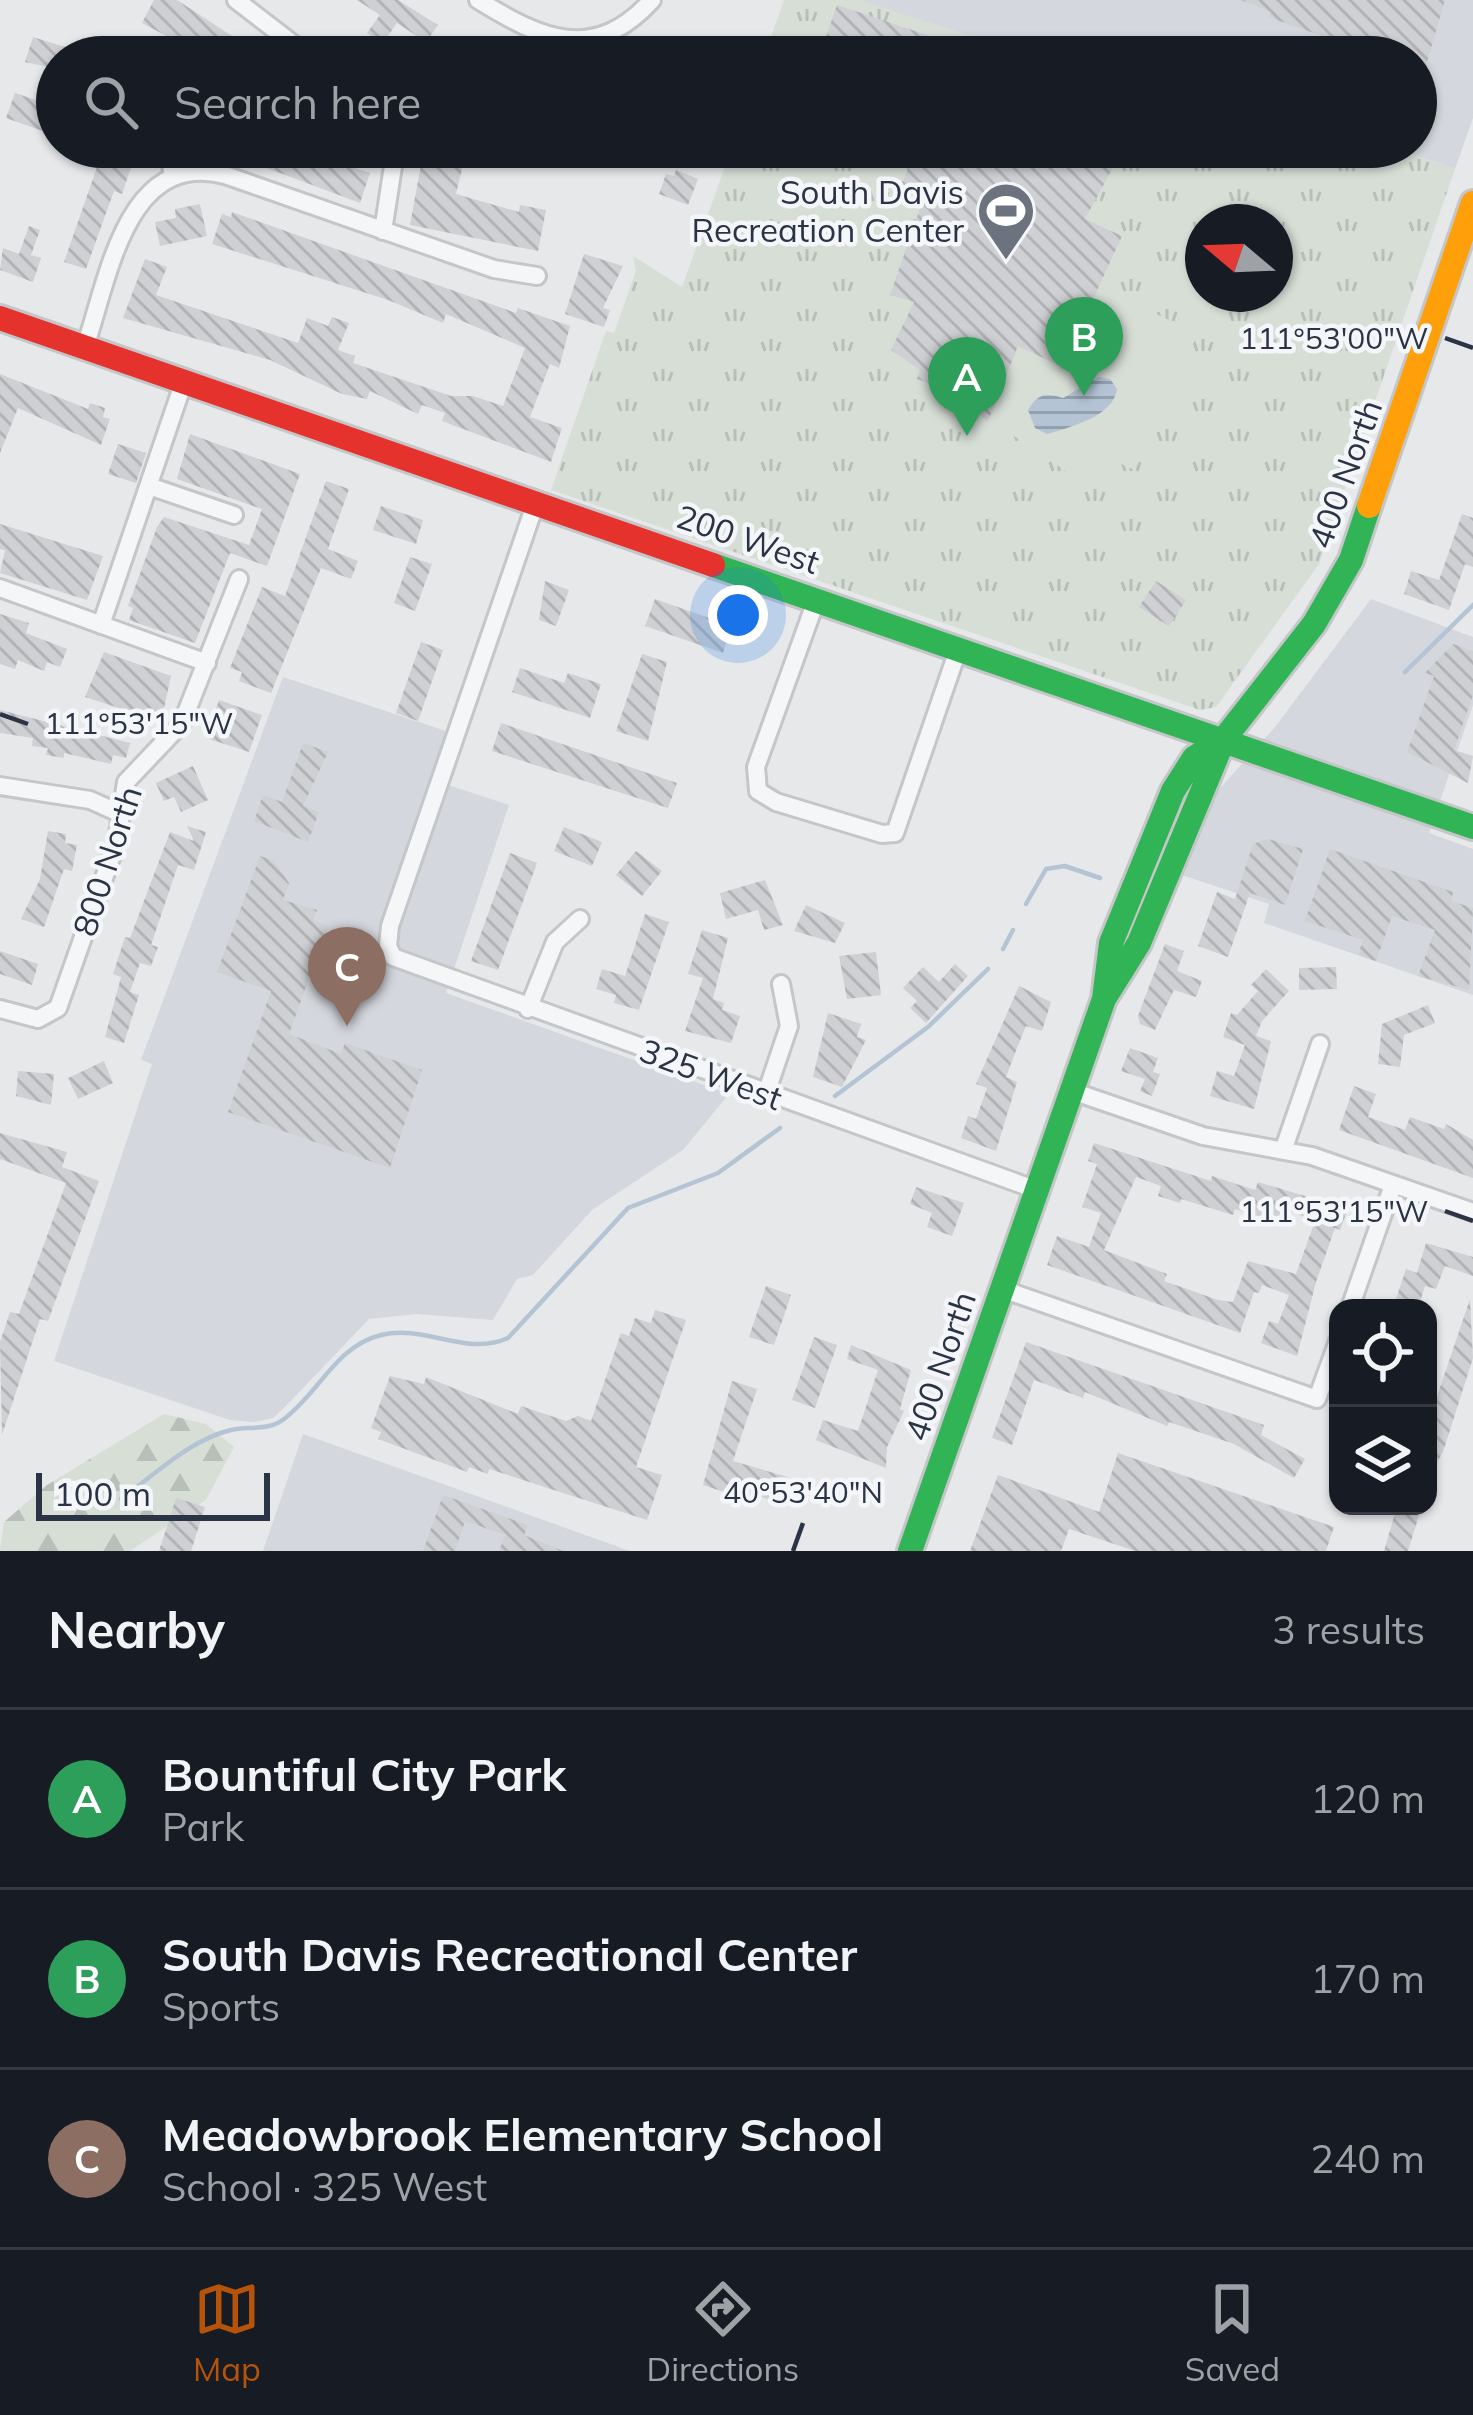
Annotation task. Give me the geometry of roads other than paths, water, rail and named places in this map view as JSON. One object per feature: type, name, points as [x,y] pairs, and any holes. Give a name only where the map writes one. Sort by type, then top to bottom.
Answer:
[{"type":"main road","name":"400 North","points":[[910,1551],[1104,999],[1107,956],[1160,816],[1191,761],[1224,739],[1314,624],[1344,576],[1463,262],[1473,202]]},
{"type":"main road","name":"200 West","points":[[0,318],[1473,826]]},
{"type":"street","points":[[236,0],[283,36]]},
{"type":"street","points":[[478,0],[550,36]]},
{"type":"street","points":[[615,36],[652,0]]},
{"type":"street","points":[[172,168],[172,174]]},
{"type":"street","points":[[383,231],[393,168]]},
{"type":"street","points":[[85,347],[137,203],[172,174],[198,170],[225,175],[511,274],[538,276]]},
{"type":"street","points":[[101,626],[184,381]]},
{"type":"street","points":[[149,486],[233,515]]},
{"type":"street","name":"325 West","points":[[536,502],[390,926],[390,952],[404,964],[1037,1190]]},
{"type":"street","name":"800 North","points":[[0,1009],[46,1018],[62,1000],[117,841],[126,782],[176,732],[239,579]]},
{"type":"street","points":[[0,588],[207,663]]},
{"type":"street","points":[[817,598],[756,767],[758,791],[776,802],[882,835],[895,833],[959,647]]},
{"type":"street","points":[[0,786],[90,800],[119,813]]},
{"type":"street","points":[[528,1009],[555,942],[580,919]]},
{"type":"street","points":[[766,1094],[789,1026],[781,984]]},
{"type":"street","points":[[1284,1148],[1320,1045]]},
{"type":"street","points":[[1072,1091],[1193,1133],[1284,1148],[1473,1212]]},
{"type":"street","points":[[1353,1299],[1393,1185]]},
{"type":"street","points":[[1002,1289],[1317,1399],[1329,1366]]},
{"type":"water","points":[[1099,377],[1110,379],[1117,389],[1108,407],[1047,434],[1035,428],[1028,410],[1039,398],[1063,398]]},
{"type":"waterway","points":[[1405,672],[1473,605]]},
{"type":"waterway","points":[[1026,904],[1046,869],[1065,866],[1100,878]]},
{"type":"waterway","points":[[1003,949],[1013,930]]},
{"type":"waterway","points":[[835,1096],[928,1027],[988,969]]},
{"type":"waterway","points":[[121,1499],[201,1441],[231,1430],[278,1423],[365,1341],[397,1333],[477,1344],[508,1338],[628,1208],[718,1173],[780,1128]]},
{"type":"place","name":"South Davis Recreation Center","points":[[1006,262]]},
{"type":"place","name":"South Davis Recreational Center","points":[[1084,396]]},
{"type":"place","name":"Bountiful City Park","points":[[967,436]]},
{"type":"place","name":"Meadowbrook Elementary School","points":[[347,1026]]}]
